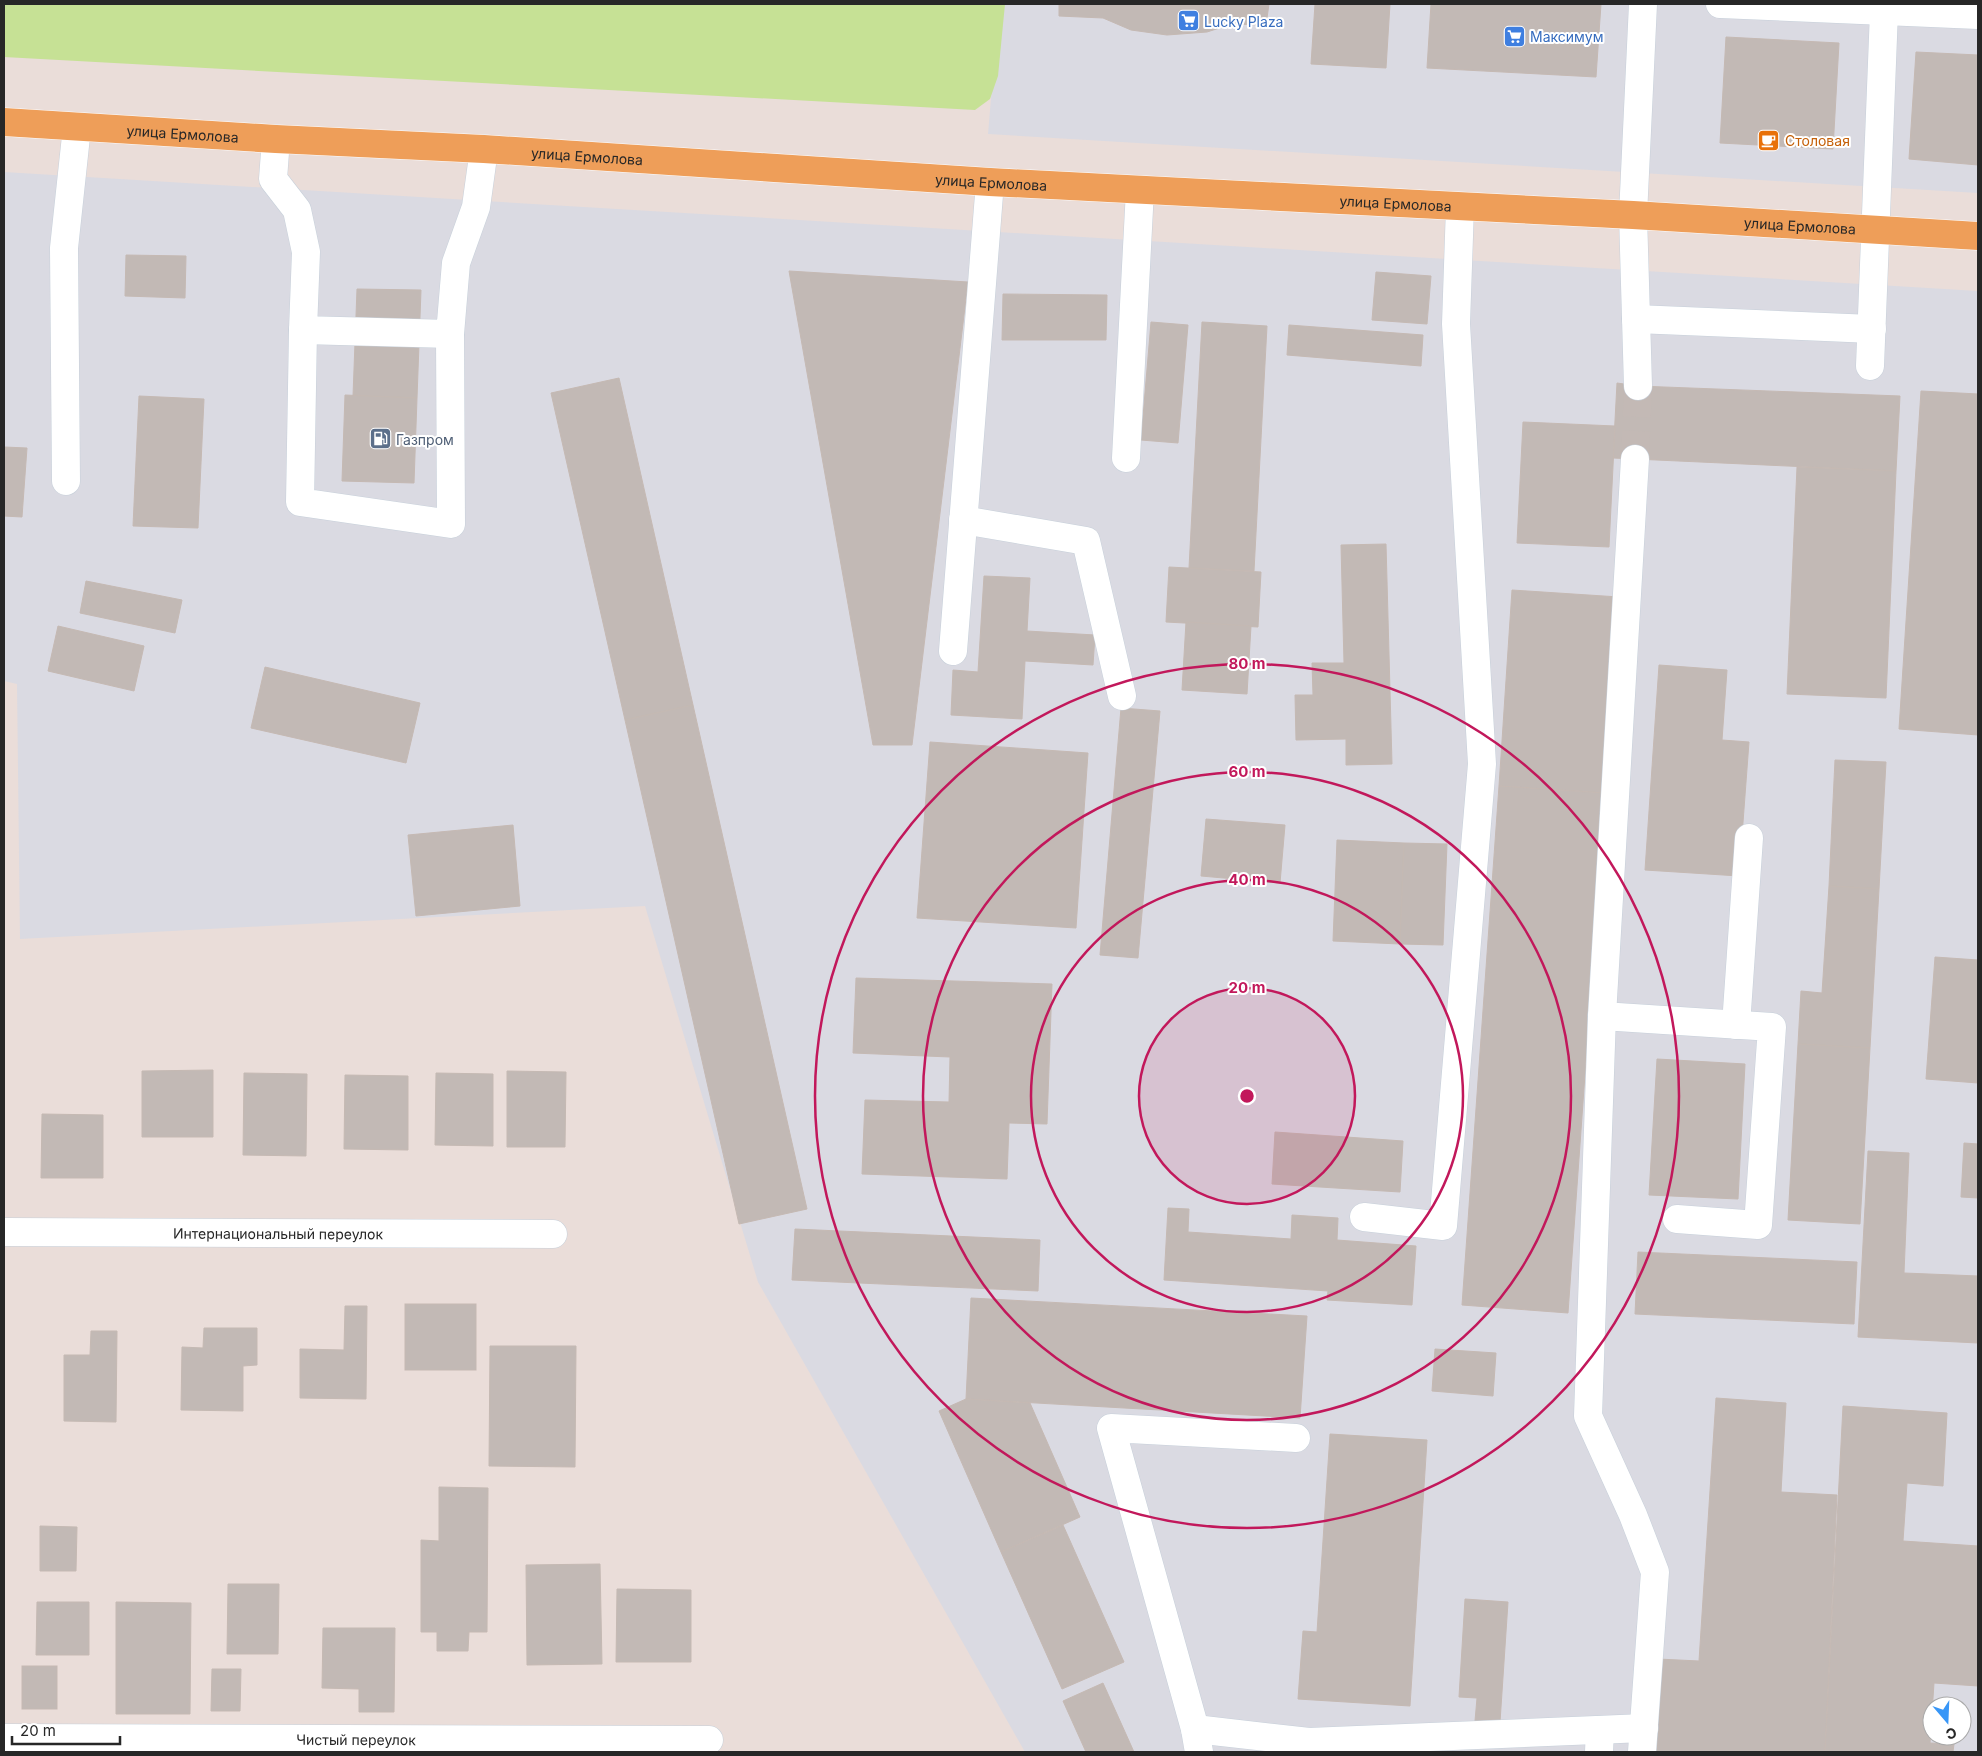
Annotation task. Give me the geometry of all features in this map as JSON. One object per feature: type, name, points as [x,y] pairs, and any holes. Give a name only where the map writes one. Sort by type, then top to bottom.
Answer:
[{"type":"main road","name":"улица Ермолова","points":[[4,122],[276,139],[484,149],[990,182],[1633,215],[1978,236]]},
{"type":"street","points":[[1638,386],[1633,215],[1643,4]]},
{"type":"street","points":[[1720,4],[1978,15]]},
{"type":"street","points":[[1870,366],[1877,230],[1884,12]]},
{"type":"street","points":[[66,481],[64,248],[77,127]]},
{"type":"street","points":[[276,139],[273,178],[297,210],[306,252],[302,330],[300,502],[451,524],[450,334],[456,263],[476,207],[484,149]]},
{"type":"street","points":[[954,651],[990,182]]},
{"type":"street","points":[[1126,458],[1140,190]]},
{"type":"street","points":[[1364,1217],[1443,1226],[1482,764],[1456,324],[1460,207]]},
{"type":"street","points":[[1636,319],[1872,329]]},
{"type":"street","points":[[302,330],[450,334]]},
{"type":"street","points":[[1296,1438],[1112,1428],[1197,1741],[1643,1740],[1655,1572],[1633,1515],[1588,1416],[1602,1016],[1635,459]]},
{"type":"street","points":[[963,520],[1086,541],[1122,696]]},
{"type":"street","points":[[1736,1025],[1749,838]]},
{"type":"street","points":[[1602,1016],[1772,1027],[1758,1225],[1677,1219]]},
{"type":"street","name":"Интернациональный переулок","points":[[4,1232],[553,1234]]},
{"type":"street","name":"Чистый переулок","points":[[4,1738],[709,1740]]},
{"type":"shaded area","points":[[999,4],[1978,4],[1978,193],[988,134]]},
{"type":"shaded area","points":[[4,172],[1978,291],[1978,1752],[1025,1752],[758,1282],[645,906],[20,939],[17,684],[4,681]]},
{"type":"green space","points":[[4,4],[1005,4],[998,76],[990,99],[975,110],[4,57]]},
{"type":"building","name":"Lucky Plaza","points":[[1059,4],[1269,4],[1266,25],[1232,24],[1207,32],[1167,35],[1131,30],[1103,18],[1059,16]]},
{"type":"building","points":[[1315,4],[1390,4],[1386,68],[1311,64]]},
{"type":"building","name":"Максимум","points":[[1431,4],[1601,4],[1596,77],[1427,68]]},
{"type":"building","points":[[1726,37],[1839,43],[1833,149],[1720,143]]},
{"type":"building","points":[[1916,52],[1978,55],[1978,165],[1909,159]]},
{"type":"building","points":[[126,255],[186,256],[185,298],[125,296]]},
{"type":"building","points":[[789,271],[968,282],[912,745],[873,745]]},
{"type":"building","points":[[1376,272],[1431,276],[1427,324],[1372,320]]},
{"type":"building","points":[[357,289],[421,290],[417,398],[353,396]]},
{"type":"building","points":[[1003,294],[1107,295],[1106,340],[1002,340]]},
{"type":"building","points":[[1151,322],[1188,325],[1178,443],[1141,440]]},
{"type":"building","points":[[1202,322],[1267,326],[1254,571],[1189,568]]},
{"type":"building","points":[[1289,325],[1423,335],[1421,366],[1287,355]]},
{"type":"building","points":[[619,378],[693,705],[625,720],[551,393]]},
{"type":"building","points":[[1617,383],[1638,386],[1900,396],[1896,471],[1613,458]]},
{"type":"building","points":[[1921,391],[1978,394],[1978,735],[1899,729]]},
{"type":"building","name":"Газпром","points":[[345,395],[417,398],[414,483],[342,481]]},
{"type":"building","points":[[139,396],[204,399],[198,528],[133,526]]},
{"type":"building","points":[[1523,422],[1615,426],[1609,547],[1517,543]]},
{"type":"building","points":[[4,447],[27,448],[22,517],[4,516]]},
{"type":"building","points":[[1797,467],[1896,471],[1886,698],[1787,694]]},
{"type":"building","points":[[1386,544],[1392,764],[1346,765],[1346,739],[1296,740],[1295,695],[1313,695],[1312,663],[1344,663],[1341,545]]},
{"type":"building","points":[[1169,567],[1261,572],[1258,627],[1166,622]]},
{"type":"building","points":[[984,576],[1030,578],[1027,631],[1095,635],[1093,665],[1025,661],[1022,719],[951,715],[953,670],[978,672]]},
{"type":"building","points":[[86,581],[182,600],[175,633],[80,613]]},
{"type":"building","points":[[1512,590],[1619,597],[1605,793],[1499,786]]},
{"type":"building","points":[[1186,622],[1251,626],[1247,694],[1182,690]]},
{"type":"building","points":[[58,626],[144,646],[134,691],[48,671]]},
{"type":"building","points":[[1659,665],[1727,670],[1722,740],[1749,742],[1739,876],[1645,870]]},
{"type":"building","points":[[265,667],[420,703],[406,763],[251,728]]},
{"type":"building","points":[[693,705],[807,1209],[739,1224],[625,720]]},
{"type":"building","points":[[1121,708],[1160,711],[1138,958],[1100,955]]},
{"type":"building","points":[[930,742],[1088,753],[1076,928],[917,918]]},
{"type":"building","points":[[1835,760],[1886,762],[1879,889],[1829,886]]},
{"type":"building","points":[[1499,786],[1605,793],[1568,1313],[1462,1305]]},
{"type":"building","points":[[1206,819],[1285,825],[1280,883],[1201,876]]},
{"type":"building","points":[[513,825],[520,906],[416,916],[408,835]]},
{"type":"building","points":[[1337,840],[1404,843],[1400,944],[1333,941]]},
{"type":"building","points":[[1404,843],[1447,844],[1443,945],[1400,944]]},
{"type":"building","points":[[1829,886],[1879,889],[1870,1048],[1798,1044],[1801,991],[1822,993]]},
{"type":"building","points":[[1935,957],[1978,960],[1978,1083],[1926,1079]]},
{"type":"building","points":[[856,978],[1052,984],[1047,1124],[1009,1123],[1007,1179],[862,1174],[865,1100],[949,1102],[950,1057],[853,1053]]},
{"type":"building","points":[[1798,1044],[1870,1048],[1860,1224],[1788,1220]]},
{"type":"building","points":[[1657,1059],[1745,1064],[1738,1199],[1649,1195]]},
{"type":"building","points":[[213,1070],[213,1137],[142,1137],[142,1071]]},
{"type":"building","points":[[507,1071],[566,1072],[565,1147],[507,1147]]},
{"type":"building","points":[[244,1073],[307,1074],[306,1156],[243,1155]]},
{"type":"building","points":[[436,1073],[493,1074],[493,1146],[435,1145]]},
{"type":"building","points":[[345,1075],[408,1076],[408,1150],[344,1149]]},
{"type":"building","points":[[42,1114],[103,1115],[103,1178],[41,1178]]},
{"type":"building","points":[[1275,1132],[1403,1141],[1400,1192],[1272,1184]]},
{"type":"building","points":[[1964,1143],[1978,1144],[1978,1198],[1961,1197]]},
{"type":"building","points":[[1868,1151],[1909,1153],[1904,1273],[1978,1276],[1978,1343],[1858,1337]]},
{"type":"building","points":[[1168,1208],[1189,1209],[1188,1232],[1291,1239],[1292,1215],[1338,1218],[1337,1240],[1416,1246],[1412,1305],[1327,1300],[1328,1291],[1164,1280]]},
{"type":"building","points":[[795,1229],[1040,1240],[1038,1291],[792,1280]]},
{"type":"building","points":[[1638,1252],[1857,1262],[1854,1324],[1635,1314]]},
{"type":"building","points":[[971,1298],[1307,1316],[1300,1418],[966,1399]]},
{"type":"building","points":[[405,1304],[476,1304],[476,1370],[405,1370]]},
{"type":"building","points":[[345,1306],[367,1306],[366,1399],[300,1398],[300,1349],[344,1350]]},
{"type":"building","points":[[204,1328],[257,1328],[257,1365],[243,1366],[243,1411],[181,1410],[182,1347],[203,1348]]},
{"type":"building","points":[[91,1331],[117,1331],[116,1422],[64,1421],[64,1355],[90,1355]]},
{"type":"building","points":[[490,1346],[576,1346],[575,1467],[489,1466]]},
{"type":"building","points":[[1435,1349],[1496,1353],[1493,1396],[1432,1391]]},
{"type":"building","points":[[1716,1398],[1786,1403],[1781,1492],[1837,1495],[1825,1752],[1652,1752],[1658,1659],[1699,1661]]},
{"type":"building","points":[[966,1399],[1030,1403],[1080,1517],[1001,1552],[939,1411]]},
{"type":"building","points":[[1843,1406],[1947,1413],[1943,1486],[1907,1483],[1903,1541],[1978,1546],[1978,1686],[1934,1683],[1933,1696],[1922,1696],[1922,1746],[1954,1746],[1953,1752],[1825,1752]]},
{"type":"building","points":[[1330,1434],[1427,1440],[1410,1706],[1298,1699],[1303,1631],[1317,1632]]},
{"type":"building","points":[[439,1487],[488,1488],[487,1632],[469,1632],[468,1651],[437,1651],[437,1632],[421,1632],[421,1540],[439,1541]]},
{"type":"building","points":[[1063,1525],[1124,1662],[1062,1689],[1001,1552]]},
{"type":"building","points":[[40,1526],[77,1527],[76,1571],[40,1571]]},
{"type":"building","points":[[600,1564],[602,1664],[527,1665],[526,1565]]},
{"type":"building","points":[[228,1584],[279,1584],[278,1654],[227,1654]]},
{"type":"building","points":[[617,1589],[691,1590],[691,1662],[616,1662]]},
{"type":"building","points":[[1465,1599],[1508,1602],[1500,1722],[1475,1721],[1477,1698],[1459,1697]]},
{"type":"building","points":[[37,1602],[89,1602],[89,1655],[36,1655]]},
{"type":"building","points":[[116,1602],[191,1603],[190,1714],[116,1714]]},
{"type":"building","points":[[323,1628],[395,1628],[394,1712],[359,1712],[359,1689],[322,1688]]},
{"type":"building","points":[[22,1666],[57,1666],[57,1709],[22,1709]]},
{"type":"building","points":[[212,1669],[241,1669],[240,1711],[211,1711]]},
{"type":"building","points":[[1103,1683],[1134,1752],[1086,1752],[1063,1701]]},
{"type":"tunnel","points":[[1635,459],[1638,386]]},
{"type":"place","name":"Lucky Plaza","points":[[1188,21]]},
{"type":"place","name":"Максимум","points":[[1514,36]]},
{"type":"place","name":"Столовая","points":[[1769,140]]},
{"type":"place","name":"Газпром","points":[[380,439]]}]
